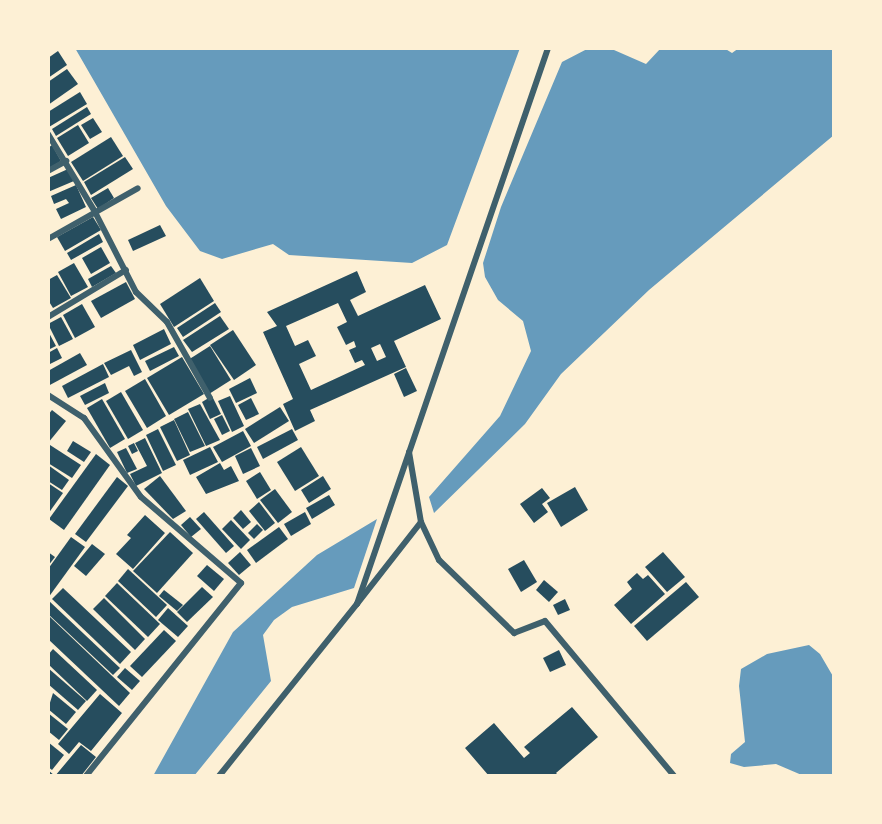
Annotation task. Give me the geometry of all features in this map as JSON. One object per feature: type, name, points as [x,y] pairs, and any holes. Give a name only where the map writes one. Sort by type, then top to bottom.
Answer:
[{"type":"street","points":[[357,604],[548,48]]},
{"type":"street","points":[[48,134],[95,212],[136,292],[166,322],[210,398]]},
{"type":"street","points":[[48,171],[66,161]]},
{"type":"street","points":[[48,239],[138,188]]},
{"type":"street","points":[[48,317],[126,270]]},
{"type":"street","points":[[48,395],[84,417],[141,497],[241,584],[86,776]]},
{"type":"street","points":[[409,452],[421,522],[439,560],[514,633],[545,621],[674,776]]},
{"type":"street","points":[[219,776],[421,522]]},
{"type":"water","points":[[75,48],[520,48],[447,245],[412,263],[289,255],[273,244],[222,259],[200,251],[166,206]]},
{"type":"water","points":[[589,48],[614,50],[646,64],[661,48],[724,48],[732,53],[739,48],[834,48],[834,135],[649,290],[561,374],[525,424],[434,513],[429,497],[500,416],[531,351],[523,321],[498,300],[485,277],[483,263],[501,207],[562,62]]},
{"type":"water","points":[[377,519],[354,588],[292,607],[274,620],[263,635],[271,681],[194,776],[153,776],[233,632],[317,555]]},
{"type":"water","points":[[809,645],[820,654],[834,678],[834,775],[804,776],[776,764],[744,767],[730,763],[731,754],[745,742],[739,686],[741,669],[767,654]]},
{"type":"building","points":[[58,51],[67,65],[48,78],[48,58]]},
{"type":"building","points":[[67,69],[78,84],[48,105],[48,82]]},
{"type":"building","points":[[80,92],[87,104],[49,127],[48,112]]},
{"type":"building","points":[[87,107],[91,114],[56,136],[52,129]]},
{"type":"building","points":[[93,118],[102,132],[90,139],[81,125]]},
{"type":"building","points":[[78,125],[89,143],[68,156],[57,138]]},
{"type":"building","points":[[111,137],[123,156],[83,181],[71,162]]},
{"type":"building","points":[[52,145],[61,161],[48,169],[48,148]]},
{"type":"building","points":[[125,157],[133,169],[91,195],[84,182]]},
{"type":"building","points":[[68,169],[74,181],[48,192],[48,178]]},
{"type":"building","points":[[76,185],[86,207],[61,219],[56,209],[69,203],[66,199],[54,204],[51,196]]},
{"type":"building","points":[[108,188],[114,198],[98,209],[91,198]]},
{"type":"building","points":[[93,217],[101,230],[65,251],[57,237]]},
{"type":"building","points":[[160,225],[166,236],[133,251],[128,240]]},
{"type":"building","points":[[99,234],[103,242],[71,260],[67,253]]},
{"type":"building","points":[[101,247],[110,263],[91,274],[82,258]]},
{"type":"building","points":[[74,263],[88,287],[71,296],[58,272]]},
{"type":"building","points":[[111,266],[116,273],[92,287],[88,279]]},
{"type":"building","points":[[357,271],[366,292],[350,300],[358,316],[425,285],[441,319],[394,341],[406,367],[310,410],[315,421],[295,431],[283,404],[293,399],[263,332],[277,326],[267,312]],"holes":[[[338,303],[347,322],[337,327],[346,345],[354,341],[356,347],[349,350],[355,363],[362,360],[365,365],[311,390],[299,364],[316,356],[308,340],[295,346],[286,326]],[[380,344],[386,357],[377,361],[371,348]]]},
{"type":"building","points":[[57,275],[71,298],[53,308],[48,300],[48,280]]},
{"type":"building","points":[[200,278],[214,301],[174,327],[160,304]]},
{"type":"building","points":[[126,282],[135,299],[101,318],[91,301]]},
{"type":"building","points":[[215,303],[221,312],[183,337],[177,328]]},
{"type":"building","points":[[82,304],[95,327],[75,338],[63,315]]},
{"type":"building","points":[[220,316],[229,329],[192,352],[183,340]]},
{"type":"building","points":[[61,317],[73,339],[59,346],[48,324]]},
{"type":"building","points":[[164,329],[171,344],[140,360],[133,345]]},
{"type":"building","points":[[233,330],[256,365],[234,380],[210,345]]},
{"type":"building","points":[[48,331],[56,346],[48,350]]},
{"type":"building","points":[[210,346],[231,380],[209,394],[188,360]]},
{"type":"building","points":[[174,347],[179,356],[150,371],[145,361]]},
{"type":"building","points":[[57,348],[62,358],[48,365],[48,353]]},
{"type":"building","points":[[131,350],[142,372],[134,376],[129,366],[111,375],[104,363]]},
{"type":"building","points":[[80,353],[87,365],[48,386],[48,371]]},
{"type":"building","points":[[182,357],[204,394],[169,415],[147,378]]},
{"type":"building","points":[[103,364],[109,377],[68,398],[62,386]]},
{"type":"building","points":[[406,368],[417,391],[404,397],[394,374]]},
{"type":"building","points":[[250,378],[257,393],[236,403],[229,389]]},
{"type":"building","points":[[145,379],[166,416],[147,428],[125,391]]},
{"type":"building","points":[[105,383],[109,393],[85,405],[80,396]]},
{"type":"building","points":[[121,392],[143,430],[128,439],[106,401]]},
{"type":"building","points":[[212,396],[221,414],[210,419],[202,402]]},
{"type":"building","points":[[230,396],[244,426],[232,432],[218,401]]},
{"type":"building","points":[[251,398],[259,414],[246,420],[238,405]]},
{"type":"building","points":[[102,399],[125,439],[110,448],[87,408]]},
{"type":"building","points":[[200,404],[220,440],[206,446],[188,409]]},
{"type":"building","points":[[280,407],[289,421],[254,443],[245,429]]},
{"type":"building","points":[[52,410],[66,421],[48,443],[48,415]]},
{"type":"building","points":[[188,412],[205,446],[190,452],[174,419]]},
{"type":"building","points":[[222,415],[230,431],[222,435],[214,419]]},
{"type":"building","points":[[174,420],[190,455],[177,461],[160,427]]},
{"type":"building","points":[[158,429],[176,465],[163,471],[146,435]]},
{"type":"building","points":[[292,429],[298,440],[263,459],[257,447]]},
{"type":"building","points":[[243,431],[251,446],[222,462],[213,447]]},
{"type":"building","points":[[145,438],[162,473],[136,486],[130,474],[147,466],[135,443]]},
{"type":"building","points":[[73,441],[91,452],[84,462],[67,451]]},
{"type":"building","points":[[134,443],[138,451],[132,454],[128,446]]},
{"type":"building","points":[[50,445],[81,465],[72,478],[48,463]]},
{"type":"building","points":[[210,447],[218,462],[190,475],[183,460]]},
{"type":"building","points":[[301,447],[319,476],[295,491],[277,462]]},
{"type":"building","points":[[126,448],[137,469],[127,473],[117,452]]},
{"type":"building","points":[[251,448],[260,466],[243,474],[235,456]]},
{"type":"building","points":[[96,454],[110,465],[64,530],[49,519]]},
{"type":"building","points":[[220,463],[224,470],[231,466],[239,481],[206,494],[196,477]]},
{"type":"building","points":[[48,465],[69,480],[62,490],[48,481]]},
{"type":"building","points":[[260,472],[271,490],[257,499],[246,481]]},
{"type":"building","points":[[160,476],[186,511],[173,519],[144,489]]},
{"type":"building","points":[[323,476],[331,489],[309,503],[301,490]]},
{"type":"building","points":[[117,477],[128,486],[86,542],[75,534]]},
{"type":"building","points":[[48,483],[63,493],[48,514]]},
{"type":"building","points":[[575,487],[588,510],[561,527],[547,503]]},
{"type":"building","points":[[542,488],[550,498],[542,504],[548,512],[534,523],[520,504]]},
{"type":"building","points":[[275,489],[292,512],[278,523],[260,500]]},
{"type":"building","points":[[329,495],[335,505],[312,519],[306,508]]},
{"type":"building","points":[[259,502],[275,523],[265,531],[249,511]]},
{"type":"building","points":[[241,510],[251,522],[243,529],[233,518]]},
{"type":"building","points":[[204,512],[234,546],[226,553],[196,519]]},
{"type":"building","points":[[305,512],[311,524],[291,536],[284,524]]},
{"type":"building","points":[[145,515],[165,533],[133,569],[116,554],[131,538],[127,535]]},
{"type":"building","points":[[190,517],[201,529],[191,537],[181,525]]},
{"type":"building","points":[[231,520],[250,540],[241,549],[222,529]]},
{"type":"building","points":[[257,524],[263,530],[254,539],[248,533]]},
{"type":"building","points":[[279,527],[288,539],[256,563],[247,550]]},
{"type":"building","points":[[170,532],[193,553],[157,593],[133,571]]},
{"type":"building","points":[[71,537],[85,547],[48,598],[48,569]]},
{"type":"building","points":[[92,544],[105,554],[86,576],[74,566]]},
{"type":"building","points":[[48,552],[55,557],[48,566]]},
{"type":"building","points":[[240,552],[251,565],[239,575],[228,563]]},
{"type":"building","points":[[663,552],[685,577],[667,592],[645,567]]},
{"type":"building","points":[[524,560],[537,582],[521,592],[508,569]]},
{"type":"building","points":[[207,565],[224,579],[214,591],[197,576]]},
{"type":"building","points":[[128,569],[167,605],[156,617],[118,581]]},
{"type":"building","points":[[637,573],[643,579],[648,575],[665,594],[631,624],[614,605],[632,589],[627,582]]},
{"type":"building","points":[[544,580],[558,592],[549,602],[536,590]]},
{"type":"building","points":[[686,582],[699,597],[647,641],[634,626]]},
{"type":"building","points":[[117,583],[160,624],[148,637],[105,596]]},
{"type":"building","points":[[202,587],[213,597],[187,622],[177,612]]},
{"type":"building","points":[[63,588],[131,652],[120,664],[52,599]]},
{"type":"building","points":[[164,590],[183,605],[177,611],[159,596]]},
{"type":"building","points":[[104,598],[145,639],[135,650],[93,609]]},
{"type":"building","points":[[565,599],[570,610],[558,615],[553,605]]},
{"type":"building","points":[[48,600],[120,668],[113,675],[48,614]]},
{"type":"building","points":[[168,608],[188,626],[178,637],[158,620]]},
{"type":"building","points":[[48,615],[130,693],[119,706],[48,639]]},
{"type":"building","points":[[164,630],[176,641],[142,677],[130,666]]},
{"type":"building","points":[[53,649],[97,690],[87,701],[48,664],[48,655]]},
{"type":"building","points":[[559,650],[566,665],[550,672],[543,658]]},
{"type":"building","points":[[48,668],[86,701],[78,710],[48,684]]},
{"type":"building","points":[[125,668],[140,681],[132,690],[117,677]]},
{"type":"building","points":[[53,693],[76,712],[66,724],[48,709]]},
{"type":"building","points":[[100,694],[122,713],[91,751],[79,742],[69,754],[58,744]]},
{"type":"building","points":[[572,707],[598,737],[556,773],[559,776],[489,776],[465,748],[494,723],[524,758],[530,753],[524,747]]},
{"type":"building","points":[[48,713],[68,729],[59,740],[48,731]]},
{"type":"building","points":[[48,742],[64,755],[52,770],[48,767]]},
{"type":"building","points":[[81,745],[96,757],[81,776],[55,776]]}]
